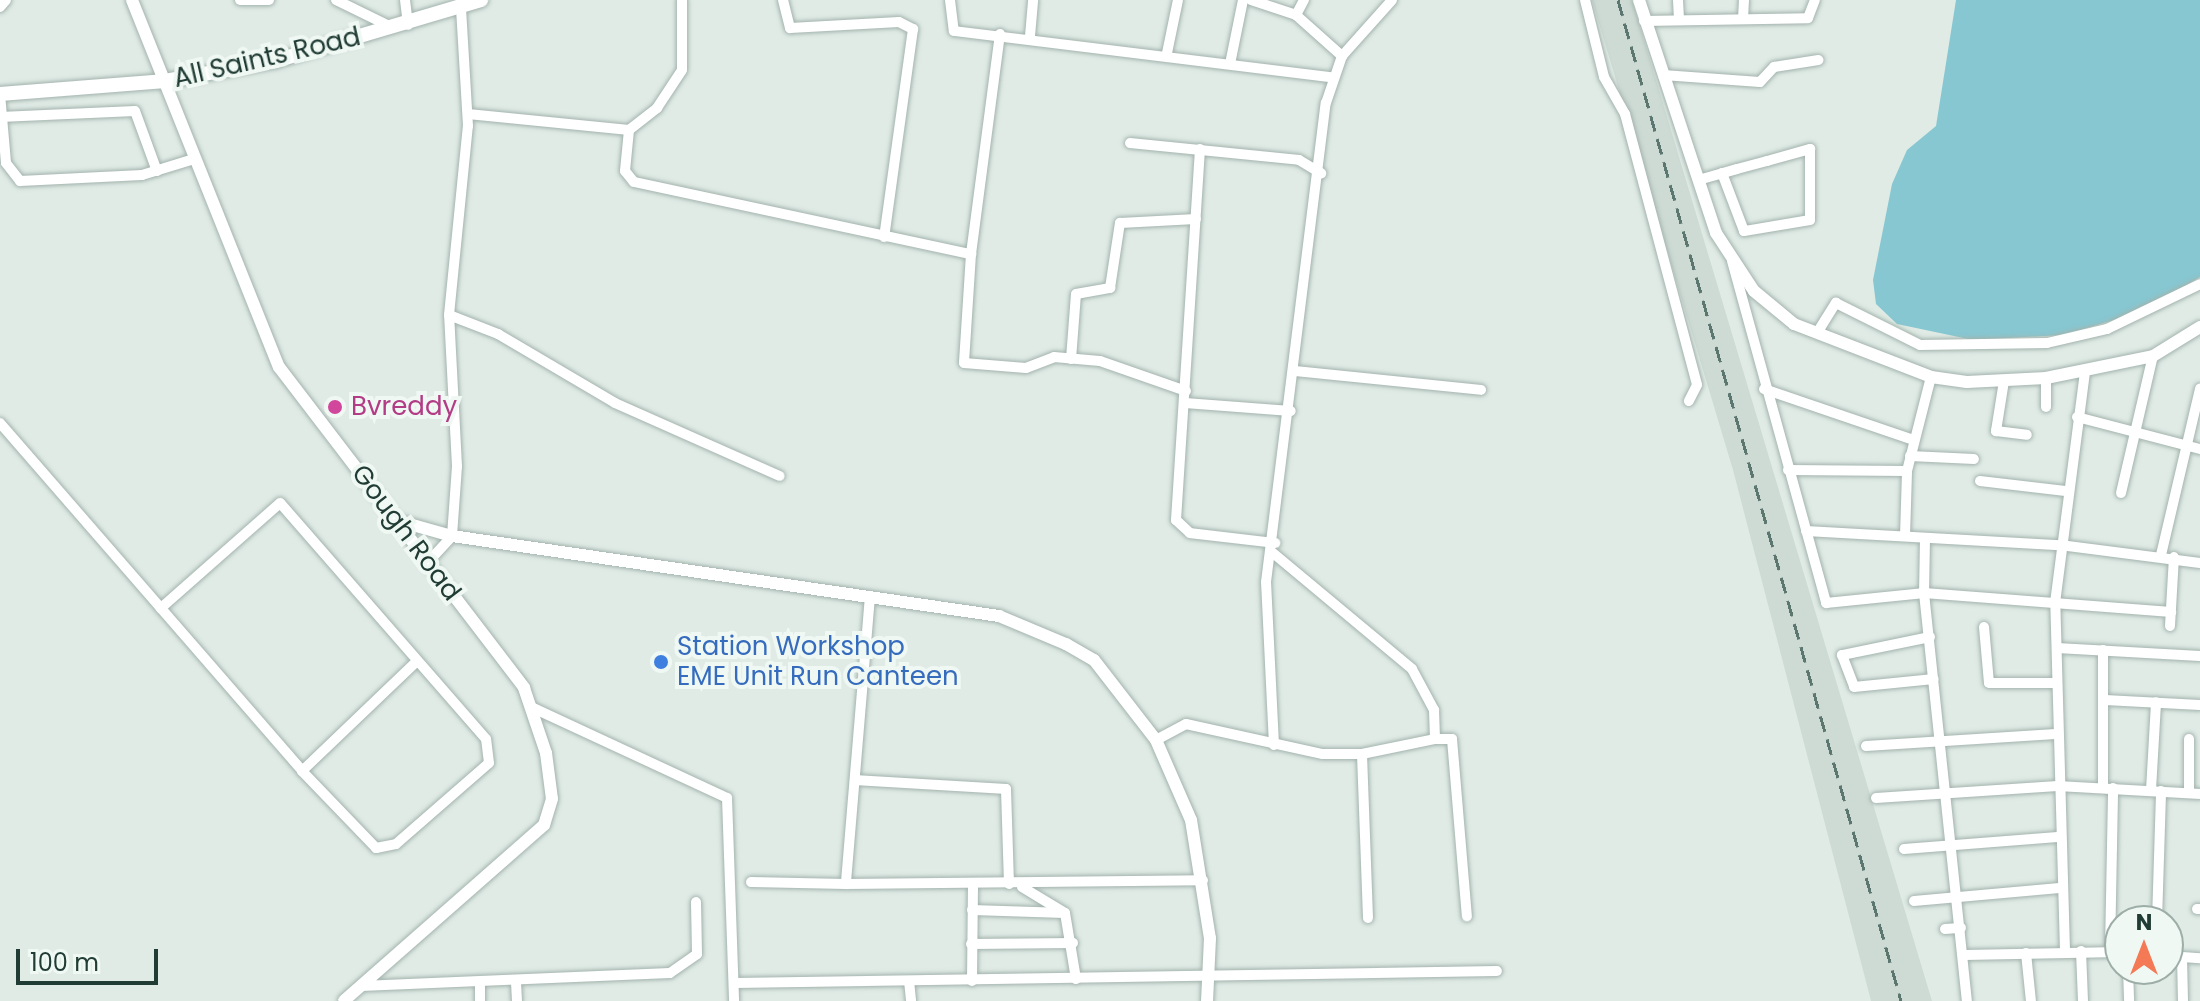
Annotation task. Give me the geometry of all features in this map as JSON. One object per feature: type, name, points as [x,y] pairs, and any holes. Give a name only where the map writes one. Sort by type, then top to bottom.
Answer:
[{"type":"main road","name":"All Saints Road","points":[[0,94],[165,81],[400,27],[481,0]]},
{"type":"street","points":[[0,7],[6,0]]},
{"type":"street","name":"Gough Road","points":[[132,0],[279,367],[429,561],[531,707],[551,775],[544,825],[344,1001]]},
{"type":"street","points":[[240,0],[269,0]]},
{"type":"street","points":[[336,0],[400,27],[405,0]]},
{"type":"street","points":[[468,114],[629,130],[657,108],[682,70],[682,0]]},
{"type":"street","points":[[783,0],[790,28],[899,22],[913,29],[884,237]]},
{"type":"street","points":[[950,0],[954,31],[1030,36],[1330,77]]},
{"type":"street","points":[[1030,36],[1033,0]]},
{"type":"street","points":[[1167,53],[1178,0]]},
{"type":"street","points":[[1230,64],[1243,0]]},
{"type":"street","points":[[1251,0],[1296,15],[1342,56]]},
{"type":"street","points":[[1296,15],[1304,0]]},
{"type":"street","points":[[1274,745],[1264,611],[1321,173],[1330,77],[1342,56],[1392,0]]},
{"type":"street","points":[[1585,0],[1604,77],[1625,114],[1697,385],[1689,401]]},
{"type":"street","points":[[1639,0],[1702,179],[1716,233],[1754,291],[1817,333],[1931,377],[2004,381],[2085,372],[2153,356],[2200,327]]},
{"type":"street","points":[[1678,0],[1679,18]]},
{"type":"street","points":[[1743,19],[1744,0]]},
{"type":"street","points":[[1644,21],[1808,18],[1815,0]]},
{"type":"street","points":[[429,561],[452,536],[457,466],[449,315],[468,114],[461,7]]},
{"type":"street","points":[[1000,34],[971,254],[964,363],[1026,368],[1071,359],[1127,368],[1186,397],[1291,411]]},
{"type":"street","points":[[1663,75],[1760,82],[1774,67],[1818,60]]},
{"type":"street","points":[[0,94],[3,163],[20,181],[157,171],[194,159]]},
{"type":"street","points":[[1,117],[135,111],[157,171]]},
{"type":"street","points":[[629,130],[625,171],[634,182],[971,254]]},
{"type":"street","points":[[1130,143],[1299,160],[1321,173]]},
{"type":"street","points":[[1200,149],[1179,529],[1274,548],[1412,669],[1434,710],[1435,739]]},
{"type":"street","points":[[1702,179],[1722,173],[1810,149],[1810,220],[1744,231],[1722,173]]},
{"type":"street","points":[[1071,359],[1076,294],[1112,285],[1120,223],[1196,219]]},
{"type":"street","points":[[1732,260],[1764,389],[1830,605],[1924,593],[2171,612]]},
{"type":"street","points":[[1817,333],[1836,303],[1920,345],[2047,343],[2107,329],[2200,284]]},
{"type":"street","points":[[449,315],[498,334],[615,403],[780,476]]},
{"type":"street","points":[[2121,493],[2153,356]]},
{"type":"street","points":[[1295,371],[1481,390]]},
{"type":"street","points":[[2065,951],[2059,888],[2055,603],[2065,491],[2085,372]]},
{"type":"street","points":[[1905,536],[1907,471],[1931,377]]},
{"type":"street","points":[[2046,378],[2046,407]]},
{"type":"street","points":[[2004,381],[1996,431],[2027,435]]},
{"type":"street","points":[[1764,389],[1914,440]]},
{"type":"street","points":[[2161,555],[2200,389]]},
{"type":"street","points":[[2077,417],[2200,449]]},
{"type":"street","points":[[0,423],[302,771],[366,839],[386,850],[479,774],[492,755],[486,739],[414,664],[280,503],[161,608]]},
{"type":"street","points":[[1910,456],[1974,459]]},
{"type":"street","points":[[1788,470],[1907,471]]},
{"type":"street","points":[[1980,481],[2065,491]]},
{"type":"street","points":[[395,520],[452,536],[870,596],[1036,626],[1094,660],[1156,740],[1191,820],[1203,880],[1207,1001]]},
{"type":"street","points":[[1806,531],[2060,545],[2161,555],[2200,563]]},
{"type":"street","points":[[1925,538],[1924,593],[1967,1001]]},
{"type":"street","points":[[2170,626],[2174,557]]},
{"type":"street","points":[[846,884],[870,596]]},
{"type":"street","points":[[1984,627],[1989,683],[2057,683]]},
{"type":"street","points":[[1930,637],[1842,655],[1854,687],[1934,679]]},
{"type":"street","points":[[2057,648],[2200,656]]},
{"type":"street","points":[[2103,650],[2113,905]]},
{"type":"street","points":[[302,771],[414,664]]},
{"type":"street","points":[[2105,700],[2200,705]]},
{"type":"street","points":[[2156,702],[2157,905]]},
{"type":"street","points":[[531,707],[727,798],[734,1001]]},
{"type":"street","points":[[1156,740],[1186,724],[1274,745],[1362,754],[1447,736],[1454,744],[1467,916]]},
{"type":"street","points":[[1866,746],[2056,734]]},
{"type":"street","points":[[1876,798],[2058,786],[2195,794],[2189,739]]},
{"type":"street","points":[[1362,754],[1368,918]]},
{"type":"street","points":[[855,780],[1006,789],[1013,884]]},
{"type":"street","points":[[1904,849],[2058,837]]},
{"type":"street","points":[[751,882],[973,885],[1203,880]]},
{"type":"street","points":[[1013,884],[1065,913],[1073,943],[1076,979]]},
{"type":"street","points":[[972,981],[973,885]]},
{"type":"street","points":[[1914,901],[2059,888]]},
{"type":"street","points":[[361,986],[480,985],[686,969],[697,954],[696,902]]},
{"type":"street","points":[[972,910],[1065,913]]},
{"type":"street","points":[[1945,929],[1961,928]]},
{"type":"street","points":[[971,944],[1073,943]]},
{"type":"street","points":[[2081,951],[2083,1001]]},
{"type":"street","points":[[1964,955],[2104,952]]},
{"type":"street","points":[[2026,953],[2031,1001]]},
{"type":"street","points":[[735,983],[1497,971]]},
{"type":"street","points":[[909,981],[911,1001]]},
{"type":"street","points":[[516,982],[517,1001]]},
{"type":"street","points":[[480,985],[480,1001]]},
{"type":"shaded area","points":[[1592,0],[1632,0],[1932,1001],[1871,1001],[1733,470]]},
{"type":"water","points":[[1956,0],[2200,0],[2200,277],[2141,312],[2063,335],[1973,340],[1897,324],[1876,304],[1873,280],[1892,184],[1907,150],[1936,126]]},
{"type":"railway","points":[[1618,0],[1901,1001]]},
{"type":"place","name":"Bvreddy","points":[[335,407]]},
{"type":"place","name":"Station Workshop EME Unit Run Canteen","points":[[661,662]]}]
